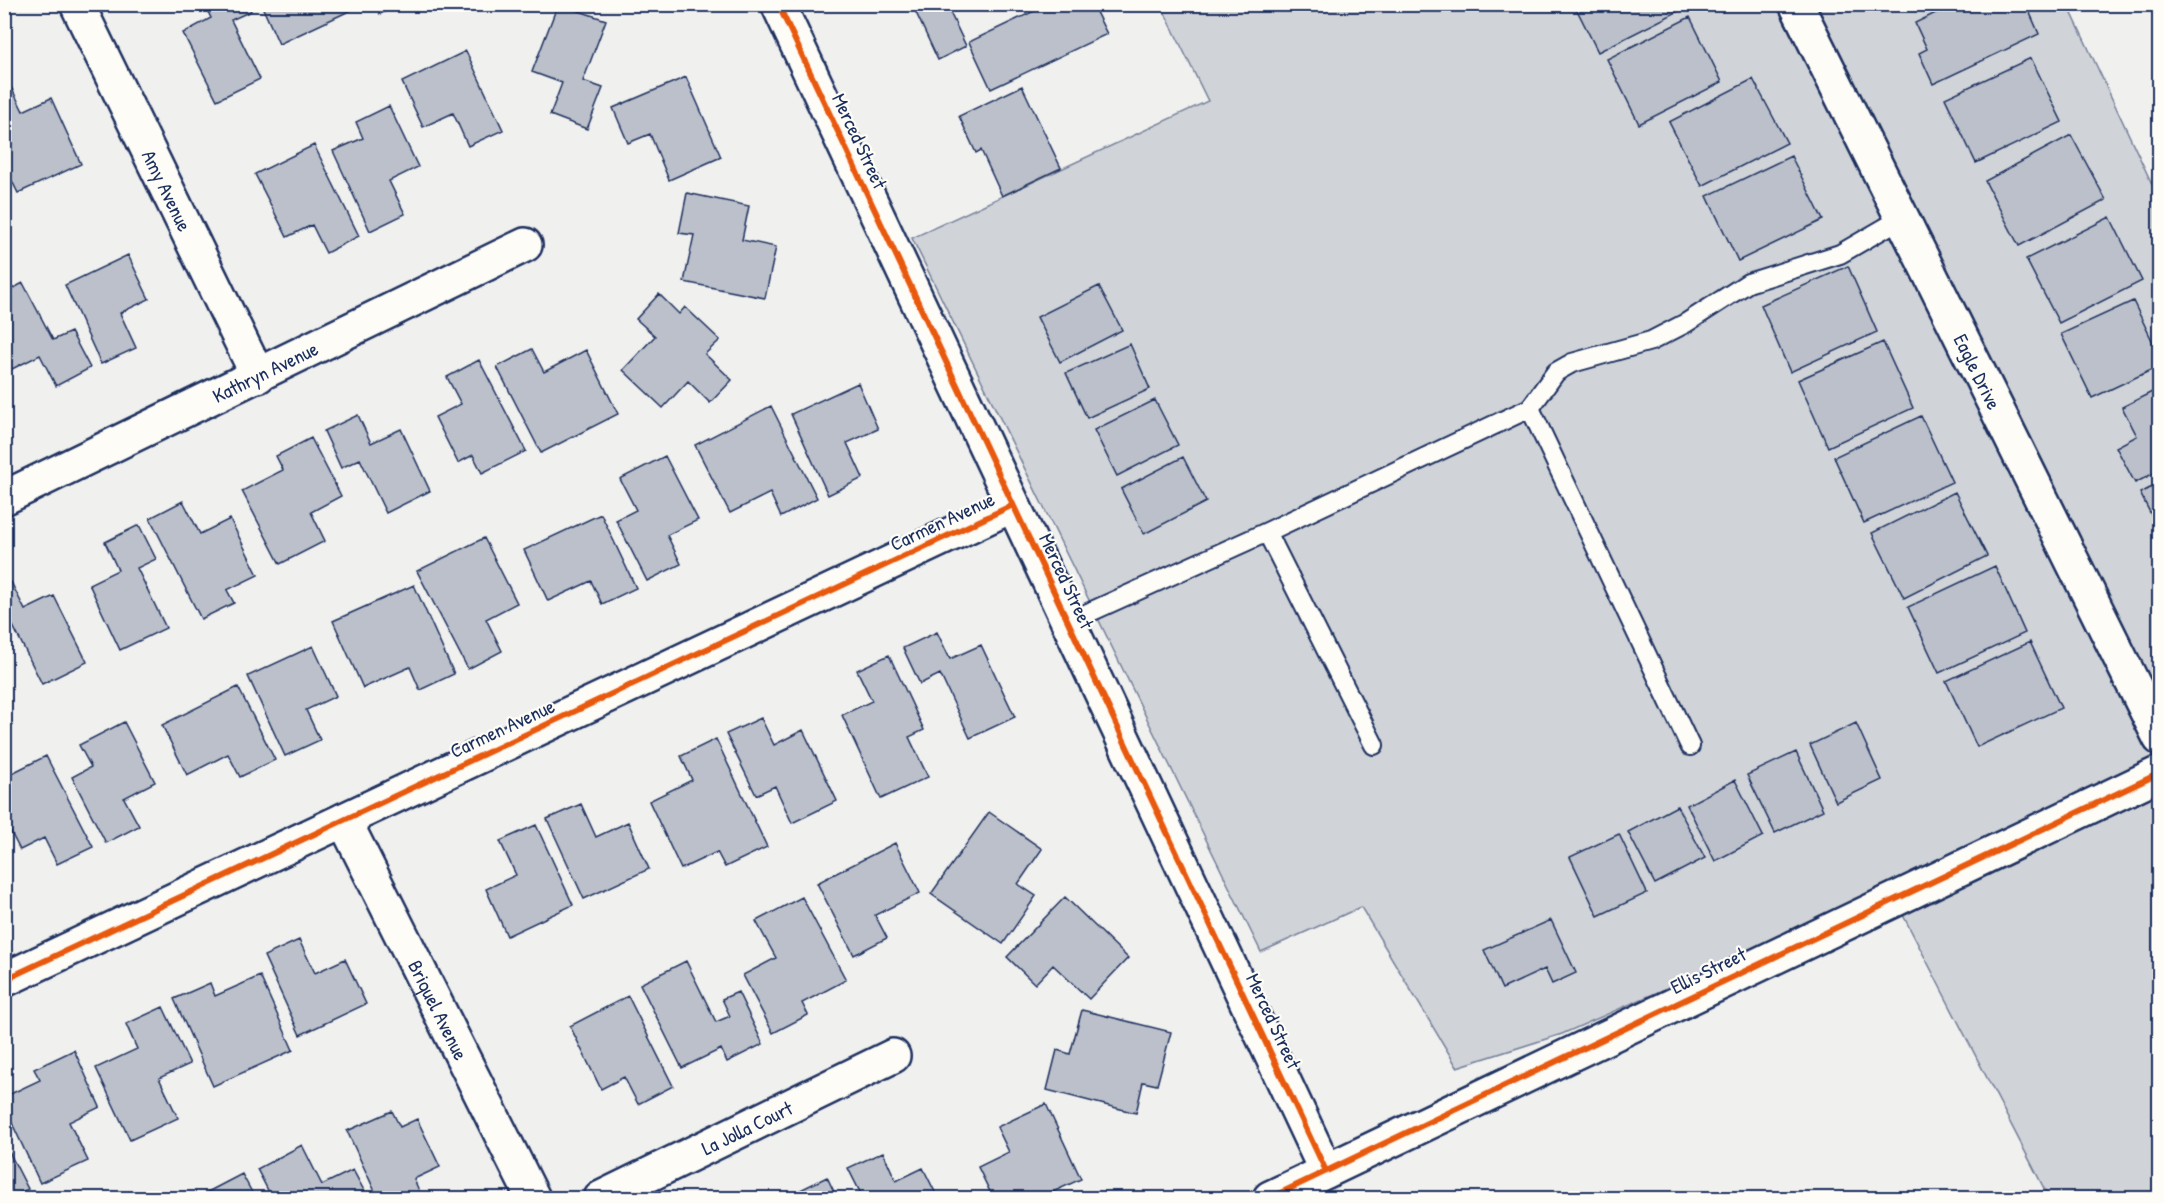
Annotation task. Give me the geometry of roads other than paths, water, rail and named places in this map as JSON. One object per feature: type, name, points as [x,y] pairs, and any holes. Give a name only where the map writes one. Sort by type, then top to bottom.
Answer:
[{"type":"street","name":"Amy Avenue","points":[[77,4],[258,376]]},
{"type":"street","name":"Merced Street","points":[[778,4],[1326,1171]]},
{"type":"street","name":"Eagle Drive","points":[[1796,4],[2160,738]]},
{"type":"street","name":"Kathryn Avenue","points":[[4,498],[525,245]]},
{"type":"street","name":"Carmen Avenue","points":[[4,980],[1013,505]]},
{"type":"street","name":"Ellis Street","points":[[1270,1198],[2160,773]]},
{"type":"street","name":"Briquel Avenue","points":[[344,820],[533,1198]]},
{"type":"street","name":"La Jolla Court","points":[[601,1198],[893,1056]]},
{"type":"lane","points":[[1068,622],[1267,532],[1530,408],[1556,372],[1572,363],[1651,341],[1686,324],[1748,283],[1840,254],[1902,218]]},
{"type":"lane","points":[[1530,408],[1690,746]]},
{"type":"lane","points":[[1267,532],[1374,745]]}]
